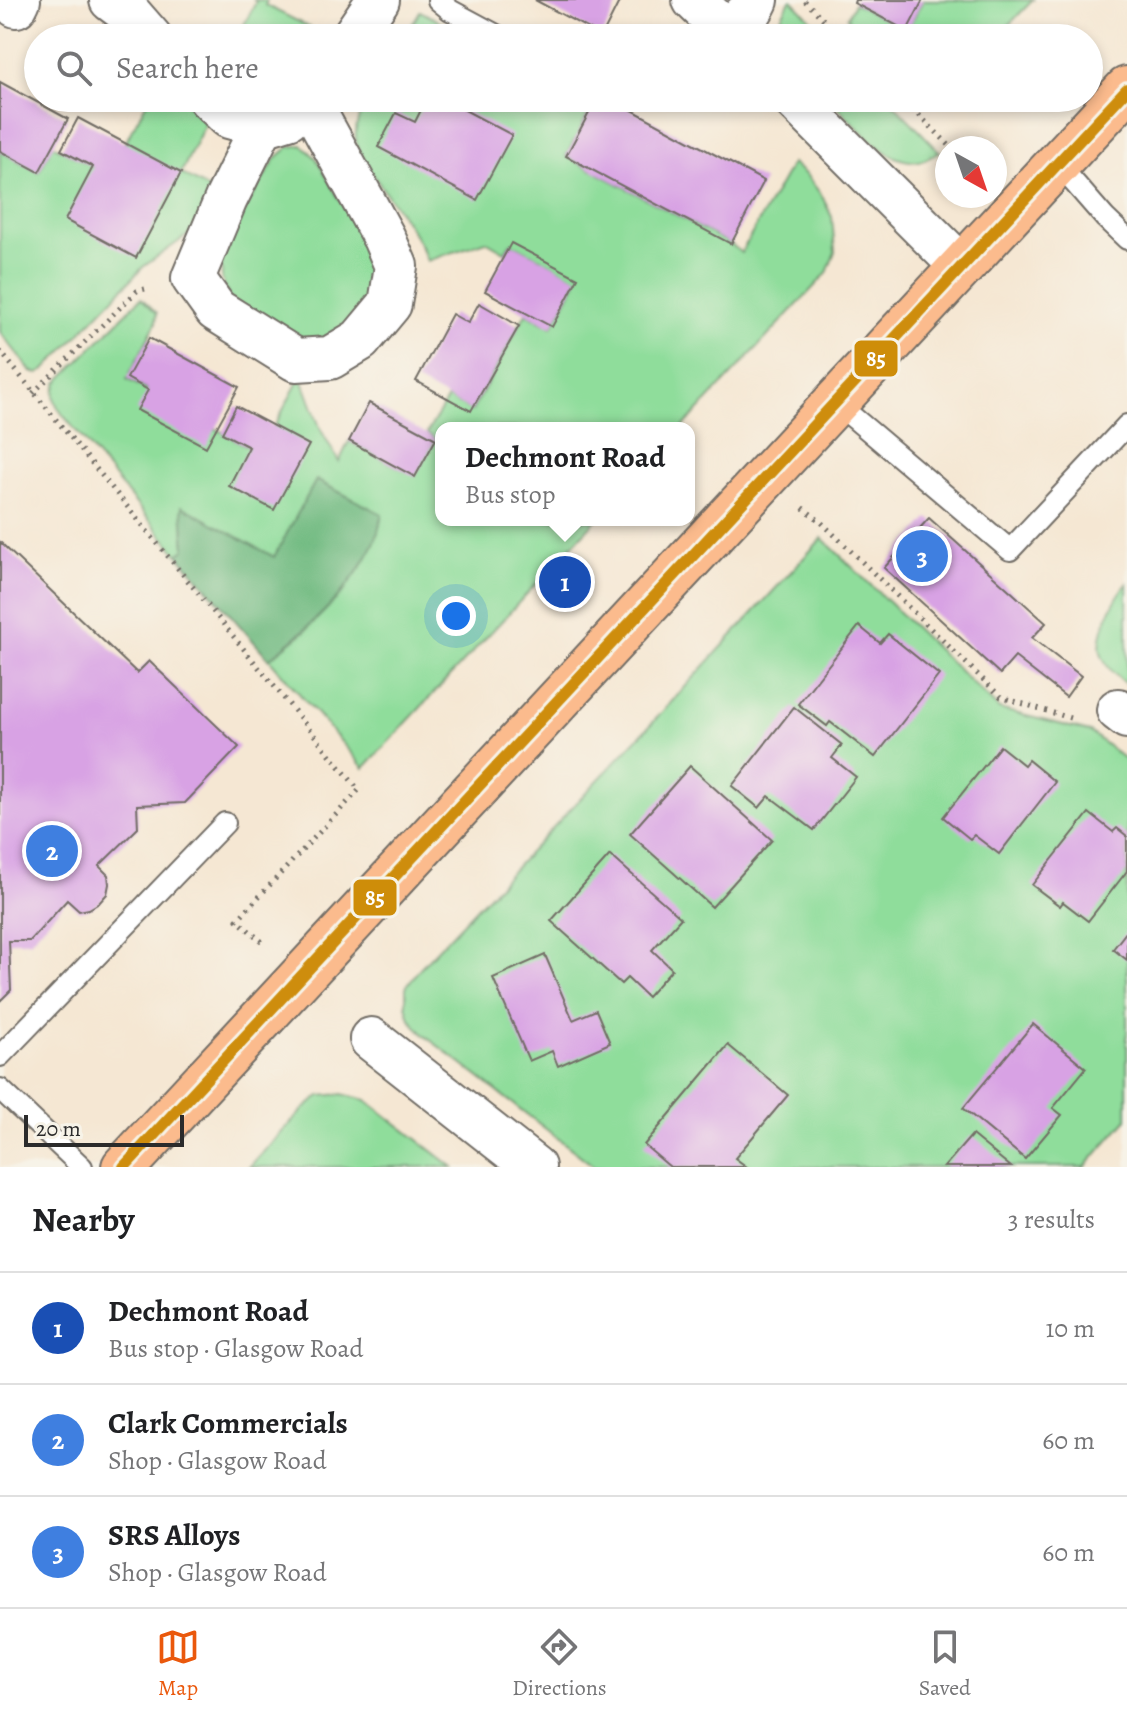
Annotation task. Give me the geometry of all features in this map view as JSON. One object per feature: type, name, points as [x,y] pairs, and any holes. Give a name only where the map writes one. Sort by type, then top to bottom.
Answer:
[{"type":"main road","points":[[124,1167],[1127,89]]},
{"type":"street","points":[[111,0],[139,24]]},
{"type":"street","points":[[362,24],[378,0]]},
{"type":"street","points":[[694,0],[719,24]]},
{"type":"street","points":[[739,24],[757,0]]},
{"type":"street","points":[[224,112],[229,117],[262,126],[297,112]]},
{"type":"street","points":[[262,126],[226,199],[193,278],[216,310],[296,360],[330,358],[360,340],[390,304],[396,266],[321,112]]},
{"type":"street","points":[[807,112],[962,267]]},
{"type":"street","points":[[371,1039],[534,1167]]},
{"type":"lane","points":[[438,0],[476,24]]},
{"type":"lane","points":[[1058,164],[1127,239]]},
{"type":"lane","points":[[835,402],[1010,550],[1127,425]]},
{"type":"lane","points":[[0,1056],[225,823]]},
{"type":"lane","points":[[0,1089],[82,1167]]},
{"type":"path","points":[[804,0],[828,24]]},
{"type":"path","points":[[916,112],[940,136]]},
{"type":"path","points":[[33,393],[137,291],[193,278]]},
{"type":"path","points":[[0,351],[359,790],[237,920]]},
{"type":"path","points":[[764,478],[820,521],[1001,697],[1103,729],[1122,714]]},
{"type":"green space","points":[[254,0],[267,0],[265,5],[303,24],[244,24],[256,2]]},
{"type":"green space","points":[[792,0],[815,24],[778,24]]},
{"type":"green space","points":[[923,0],[1033,0],[1010,24],[910,24]]},
{"type":"green space","points":[[854,3],[895,24],[852,24],[847,18]]},
{"type":"green space","points":[[420,11],[445,24],[412,24]]},
{"type":"green space","points":[[142,112],[197,112],[207,120],[181,173],[215,193],[192,232],[143,267],[38,374],[31,371],[0,332],[0,151],[39,172],[53,145],[94,167],[125,143]]},
{"type":"green space","points":[[589,112],[566,156],[731,244],[741,253],[792,163],[822,196],[832,217],[835,252],[827,273],[688,422],[435,422],[435,439],[427,433],[448,398],[472,411],[526,313],[552,327],[578,279],[511,243],[505,252],[486,241],[427,261],[410,227],[359,149],[356,129],[361,113]]},
{"type":"green space","points":[[843,112],[901,112],[935,147],[935,154],[914,161],[899,158],[877,145]]},
{"type":"green space","points":[[302,145],[316,158],[373,259],[374,288],[350,331],[324,344],[295,341],[229,298],[222,279],[221,249],[276,158],[289,147]]},
{"type":"green space","points":[[141,298],[157,313],[156,323],[127,379],[249,447],[274,427],[301,376],[321,430],[339,462],[349,441],[415,476],[435,439],[435,526],[590,526],[364,768],[269,659],[305,631],[346,589],[274,557],[182,507],[185,550],[178,555],[63,415],[56,403],[55,388]]},
{"type":"green space","points":[[316,480],[382,514],[378,533],[364,561],[341,593],[269,659],[178,555],[185,549],[182,506],[274,557]]},
{"type":"green space","points":[[822,538],[999,709],[1090,732],[1127,761],[1127,1119],[1085,1167],[595,1167],[424,1035],[410,1019],[406,987],[420,968]]},
{"type":"green space","points":[[1127,583],[1127,685],[1109,668],[1100,643],[1110,611]]},
{"type":"green space","points":[[342,1094],[366,1100],[453,1167],[249,1167],[320,1096]]},
{"type":"building","points":[[535,0],[620,0],[608,24],[580,24]]},
{"type":"building","points":[[855,0],[923,0],[911,24],[894,24],[854,3]]},
{"type":"building","points":[[0,82],[24,95],[24,112],[55,112],[68,119],[39,172],[0,151]]},
{"type":"building","points":[[420,112],[468,112],[512,135],[477,200],[378,147],[396,113],[415,122]]},
{"type":"building","points":[[590,112],[636,112],[764,181],[731,244],[566,156]]},
{"type":"building","points":[[78,118],[181,173],[136,258],[65,220],[93,167],[61,150]]},
{"type":"building","points":[[511,243],[578,278],[552,327],[485,291]]},
{"type":"building","points":[[479,303],[519,326],[471,411],[416,381],[452,314],[468,323]]},
{"type":"building","points":[[149,338],[239,387],[206,447],[137,410],[148,390],[127,378]]},
{"type":"building","points":[[369,403],[435,438],[415,477],[349,441]]},
{"type":"building","points":[[236,406],[309,445],[274,510],[229,486],[249,447],[222,433]]},
{"type":"building","points":[[929,518],[1046,623],[1032,638],[1081,676],[1066,697],[1015,657],[1000,674],[884,568]]},
{"type":"building","points":[[0,542],[137,673],[149,661],[239,747],[185,803],[137,805],[138,828],[99,866],[108,875],[109,884],[107,894],[99,903],[79,911],[67,900],[30,941],[9,941],[11,990],[0,1001]]},
{"type":"building","points":[[859,626],[880,643],[888,634],[939,675],[875,757],[830,722],[827,726],[798,704]]},
{"type":"building","points":[[794,707],[842,745],[832,758],[856,777],[814,830],[769,796],[759,808],[732,786]]},
{"type":"building","points":[[1000,746],[1024,765],[1028,760],[1055,782],[999,854],[974,835],[970,839],[943,817]]},
{"type":"building","points":[[690,766],[772,840],[712,907],[630,834]]},
{"type":"building","points":[[1089,813],[1113,832],[1117,828],[1127,836],[1127,871],[1088,921],[1063,902],[1060,906],[1032,885]]},
{"type":"building","points":[[610,855],[681,918],[652,950],[672,969],[647,997],[627,978],[621,984],[551,921]]},
{"type":"building","points":[[1127,931],[1127,960],[1113,949]]},
{"type":"building","points":[[545,955],[573,1020],[596,1010],[610,1043],[558,1066],[552,1051],[529,1061],[493,978]]},
{"type":"building","points":[[1033,1024],[1086,1068],[1053,1108],[1062,1115],[1025,1159],[963,1108]]},
{"type":"building","points":[[728,1045],[788,1095],[735,1158],[747,1167],[670,1167],[644,1145]]},
{"type":"building","points":[[972,1135],[1011,1167],[944,1167]]},
{"type":"transit line","name":"85","points":[[124,1167],[1127,89]]},
{"type":"place","name":"SRS Alloys","points":[[922,556]]},
{"type":"place","name":"Dechmont Road","points":[[565,582]]},
{"type":"place","name":"Clark Commercials","points":[[52,851]]}]
